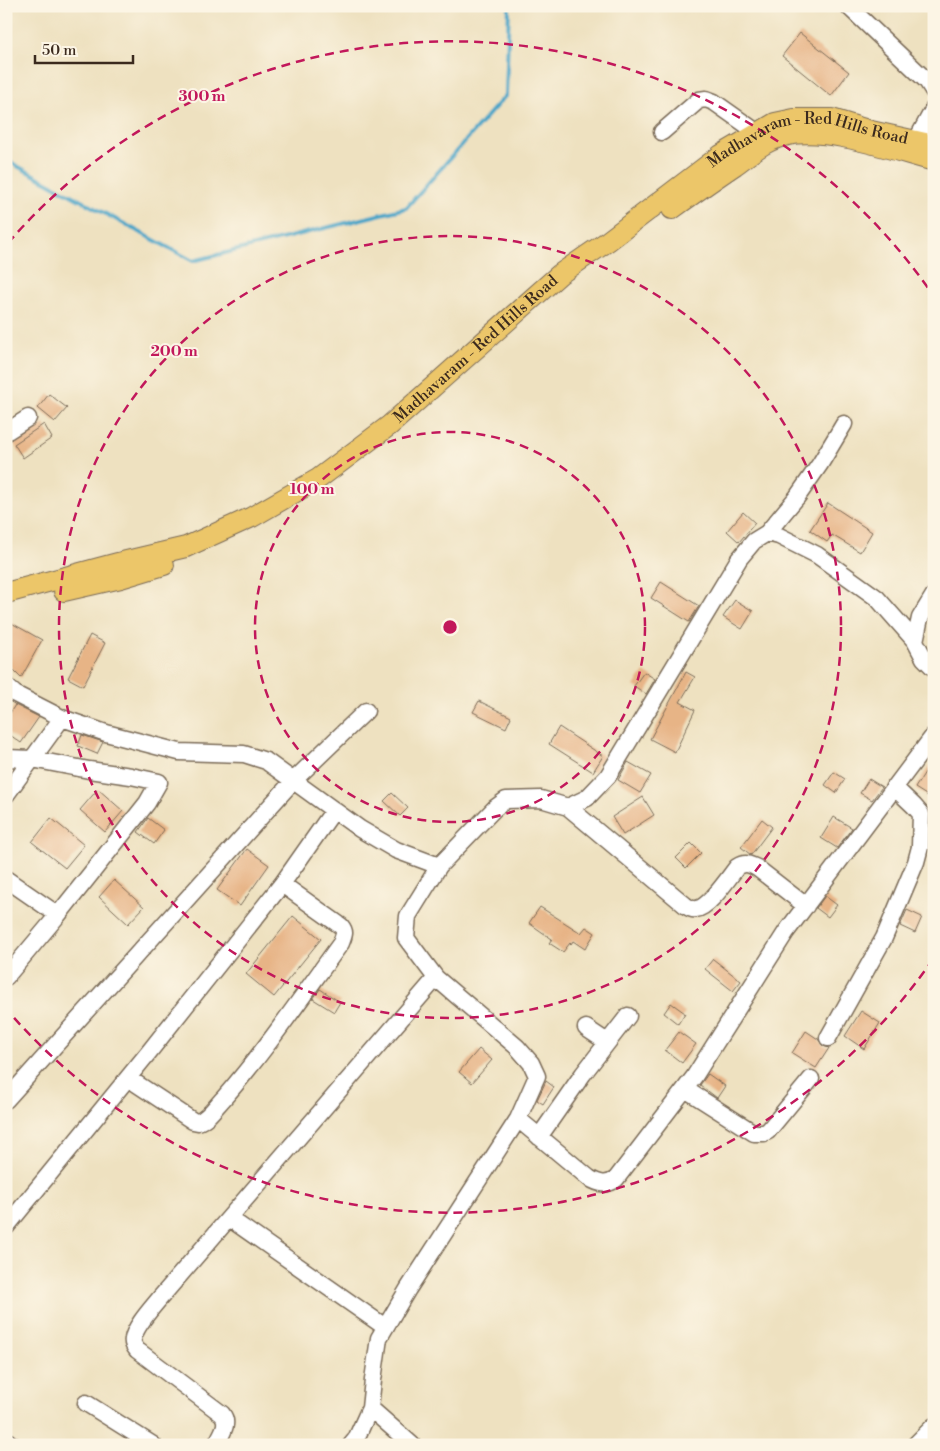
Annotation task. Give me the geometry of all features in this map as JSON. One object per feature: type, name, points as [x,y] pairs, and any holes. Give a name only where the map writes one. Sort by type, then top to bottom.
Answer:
[{"type":"main road","name":"Madhavaram - Red Hills Road","points":[[6,593],[186,547],[252,517],[310,484],[390,425],[560,274],[608,241],[721,156],[774,123],[794,119],[832,119],[870,131],[925,143]]},
{"type":"main road","name":"Madhavaram - Red Hills Road","points":[[6,606],[121,578],[189,558],[222,543],[303,498],[390,438],[540,307],[593,266],[742,160],[775,139],[787,135],[811,132],[847,138],[934,161]]},
{"type":"street","points":[[848,6],[927,81],[934,92]]},
{"type":"street","points":[[662,132],[699,100],[706,99],[714,102],[758,133]]},
{"type":"street","points":[[925,143],[934,108]]},
{"type":"street","points":[[6,432],[28,418]]},
{"type":"street","points":[[568,807],[587,798],[608,776],[739,559],[754,540],[766,533],[797,497],[844,424]]},
{"type":"street","points":[[766,533],[779,536],[816,556],[877,598],[915,641],[924,658],[934,668]]},
{"type":"street","points":[[915,641],[920,618],[934,595]]},
{"type":"street","points":[[6,686],[15,694],[62,718],[106,733],[179,752],[244,754],[266,761],[360,829],[396,850],[439,866]]},
{"type":"street","points":[[6,1100],[293,780],[366,711]]},
{"type":"street","points":[[6,795],[62,718]]},
{"type":"street","points":[[518,1119],[589,1178],[598,1183],[611,1183],[616,1179],[694,1077],[786,932],[934,735]]},
{"type":"street","points":[[6,758],[32,759],[159,782],[147,803],[6,977]]},
{"type":"street","points":[[828,1038],[884,938],[916,862],[920,847],[921,814],[894,786]]},
{"type":"street","points":[[352,1445],[370,1408],[372,1380],[379,1338],[408,1289],[518,1119],[537,1076],[530,1063],[517,1047],[436,978],[406,938],[408,916],[439,866],[495,808],[506,800],[540,799],[568,807],[691,909],[705,906],[742,864],[748,864],[756,868],[806,906]]},
{"type":"street","points":[[6,1228],[282,884],[334,810]]},
{"type":"street","points":[[6,879],[58,915]]},
{"type":"street","points":[[128,1078],[192,1121],[198,1122],[206,1117],[232,1088],[276,1032],[345,935],[341,926],[282,884]]},
{"type":"street","points":[[216,1445],[226,1424],[226,1419],[222,1414],[137,1350],[133,1344],[133,1338],[160,1298],[436,978]]},
{"type":"street","points":[[539,1137],[583,1074],[628,1016]]},
{"type":"street","points":[[586,1028],[608,1042]]},
{"type":"street","points":[[685,1089],[754,1133],[759,1134],[768,1131],[812,1080]]},
{"type":"street","points":[[228,1218],[385,1327]]},
{"type":"street","points":[[86,1403],[153,1445]]},
{"type":"street","points":[[370,1408],[412,1445]]},
{"type":"street","points":[[915,1445],[934,1426]]},
{"type":"street","points":[[6,1440],[12,1445]]},
{"type":"building","points":[[800,33],[849,72],[831,96],[782,56]]},
{"type":"building","points":[[49,394],[67,408],[55,422],[38,408]]},
{"type":"building","points":[[44,424],[52,438],[23,458],[14,444]]},
{"type":"building","points":[[828,503],[872,532],[860,552],[832,535],[827,542],[810,530]]},
{"type":"building","points":[[743,512],[755,523],[739,542],[727,531]]},
{"type":"building","points":[[661,582],[699,606],[689,622],[651,598]]},
{"type":"building","points":[[735,600],[753,611],[742,629],[723,617]]},
{"type":"building","points":[[6,620],[42,640],[21,678],[6,663]]},
{"type":"building","points":[[90,635],[105,643],[83,686],[68,678]]},
{"type":"building","points":[[644,672],[655,679],[646,694],[634,686]]},
{"type":"building","points":[[686,672],[695,677],[680,702],[695,710],[675,752],[650,739]]},
{"type":"building","points":[[479,701],[511,717],[506,728],[473,712]]},
{"type":"building","points":[[15,705],[39,717],[21,743],[6,732],[6,719]]},
{"type":"building","points":[[559,727],[603,756],[593,772],[549,744]]},
{"type":"building","points":[[82,735],[103,742],[97,754],[78,746]]},
{"type":"building","points":[[934,758],[934,800],[915,788]]},
{"type":"building","points":[[628,762],[651,775],[640,793],[618,780]]},
{"type":"building","points":[[834,772],[845,779],[836,793],[825,785]]},
{"type":"building","points":[[869,779],[882,787],[872,800],[860,793]]},
{"type":"building","points":[[98,789],[123,811],[105,832],[80,810]]},
{"type":"building","points":[[392,793],[408,808],[400,816],[384,801]]},
{"type":"building","points":[[643,797],[654,815],[623,835],[612,817]]},
{"type":"building","points":[[834,817],[852,828],[837,848],[821,838]]},
{"type":"building","points":[[51,818],[84,845],[65,868],[32,842]]},
{"type":"building","points":[[148,818],[164,830],[154,844],[138,832]]},
{"type":"building","points":[[762,819],[772,827],[751,855],[741,847]]},
{"type":"building","points":[[691,843],[701,853],[686,868],[676,858]]},
{"type":"building","points":[[247,849],[269,865],[240,906],[217,890]]},
{"type":"building","points":[[114,880],[144,907],[128,924],[99,897]]},
{"type":"building","points":[[825,896],[837,905],[828,917],[816,908]]},
{"type":"building","points":[[540,907],[581,933],[586,927],[595,933],[585,949],[573,941],[563,952],[549,943],[552,939],[529,923]]},
{"type":"building","points":[[907,910],[922,917],[915,933],[900,926]]},
{"type":"building","points":[[293,916],[321,939],[274,997],[246,974]]},
{"type":"building","points":[[713,959],[741,981],[733,991],[705,969]]},
{"type":"building","points":[[320,989],[340,1002],[334,1012],[313,999]]},
{"type":"building","points":[[671,1003],[685,1013],[678,1024],[664,1013]]},
{"type":"building","points":[[861,1011],[880,1023],[864,1049],[845,1036]]},
{"type":"building","points":[[806,1031],[818,1039],[823,1046],[829,1048],[816,1068],[792,1053]]},
{"type":"building","points":[[679,1032],[696,1044],[682,1063],[665,1050]]},
{"type":"building","points":[[479,1049],[492,1060],[472,1083],[459,1072]]},
{"type":"building","points":[[708,1074],[725,1086],[717,1098],[700,1085]]},
{"type":"building","points":[[546,1081],[554,1087],[543,1104],[537,1100]]},
{"type":"waterway","points":[[6,160],[193,261],[406,208],[506,95],[509,6]]}]
